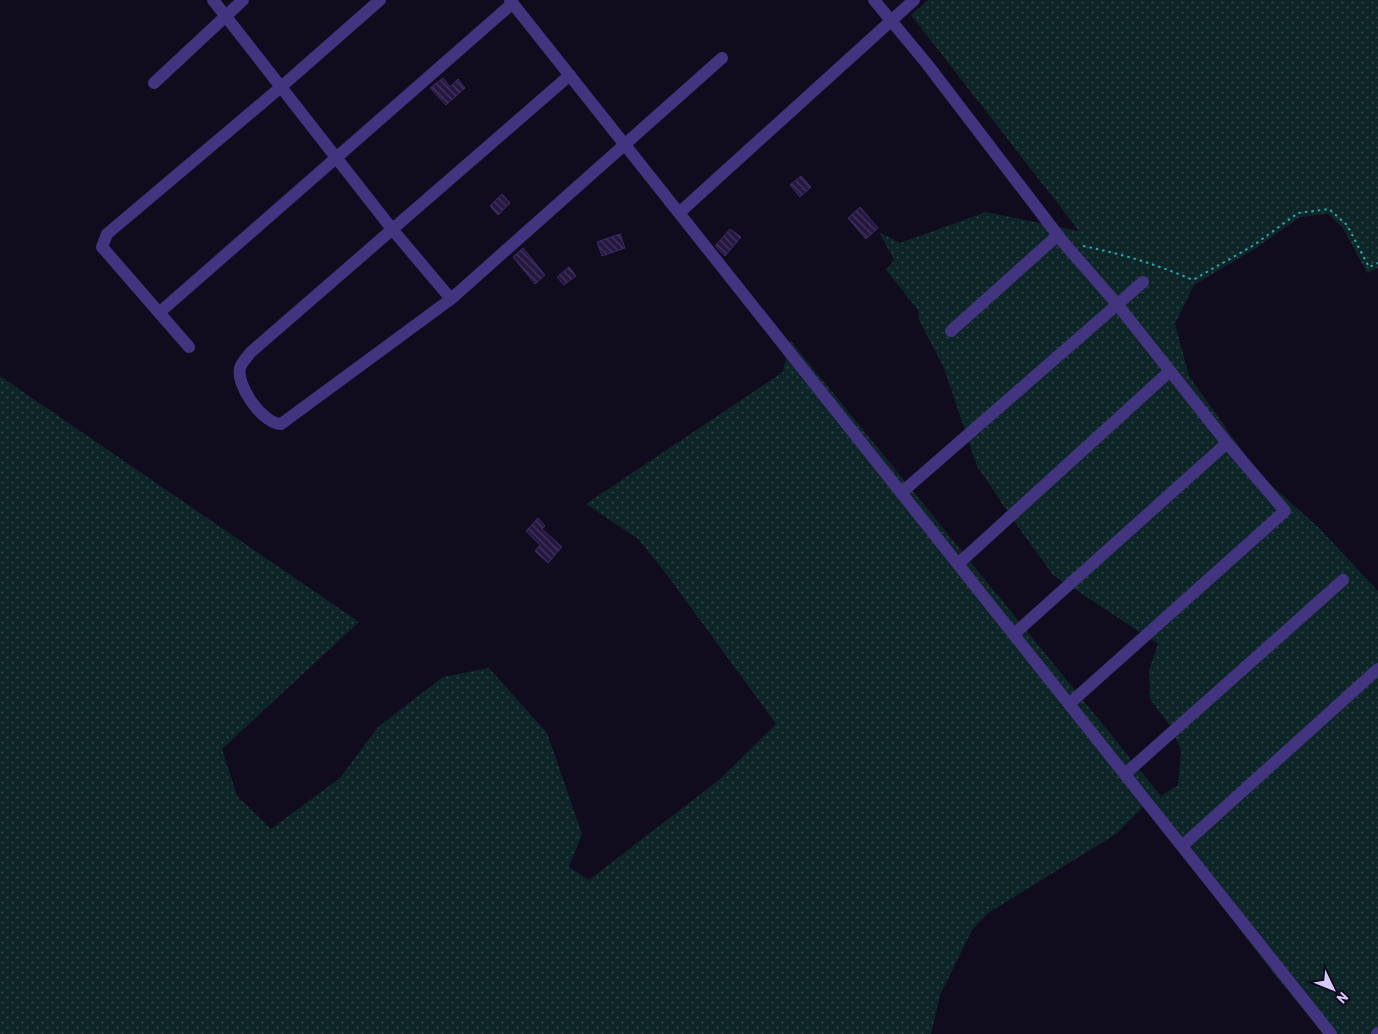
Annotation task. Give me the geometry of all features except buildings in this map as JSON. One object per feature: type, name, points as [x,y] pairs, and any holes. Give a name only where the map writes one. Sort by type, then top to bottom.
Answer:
[{"type":"street","points":[[213,0],[392,230],[451,299]]},
{"type":"street","points":[[154,83],[243,0]]},
{"type":"street","points":[[189,347],[102,247],[106,234],[281,87],[380,0]]},
{"type":"street","points":[[874,0],[927,64],[1058,235],[1117,304],[1227,443],[1285,511],[1069,704]]},
{"type":"street","points":[[679,213],[914,0]]},
{"type":"street","points":[[160,312],[512,1],[1331,1034]]},
{"type":"street","points":[[570,75],[251,352],[240,368],[241,386],[261,413],[274,424],[281,424],[451,299],[722,58]]},
{"type":"street","points":[[951,332],[1058,235]]},
{"type":"street","points":[[901,493],[1143,282]]},
{"type":"street","points":[[958,564],[1170,371]]},
{"type":"street","points":[[1014,634],[1227,443]]},
{"type":"street","points":[[1125,774],[1342,580]]},
{"type":"street","points":[[1182,846],[1378,668]]},
{"type":"path","points":[[1083,246],[1161,266],[1193,280],[1254,244],[1298,213],[1329,209],[1347,225],[1369,267],[1378,263]]},
{"type":"green space","points":[[928,0],[1378,0],[1378,268],[1367,273],[1343,228],[1328,214],[1300,217],[1256,248],[1194,285],[1175,324],[1189,376],[1258,473],[1319,528],[1378,591],[1378,1034],[1323,1034],[1263,960],[1159,822],[1144,806],[1116,834],[988,913],[972,930],[940,995],[931,1034],[0,1034],[0,376],[359,622],[222,749],[237,796],[271,829],[340,778],[378,727],[443,677],[489,668],[547,733],[582,834],[569,867],[589,880],[719,780],[776,724],[667,575],[638,539],[586,504],[783,372],[790,340],[1161,796],[1178,785],[1181,750],[1170,726],[1150,699],[1149,670],[1158,644],[1053,575],[977,466],[944,368],[919,320],[918,310],[886,270],[894,260],[879,232],[900,243],[986,212],[1079,231],[911,15]]}]
